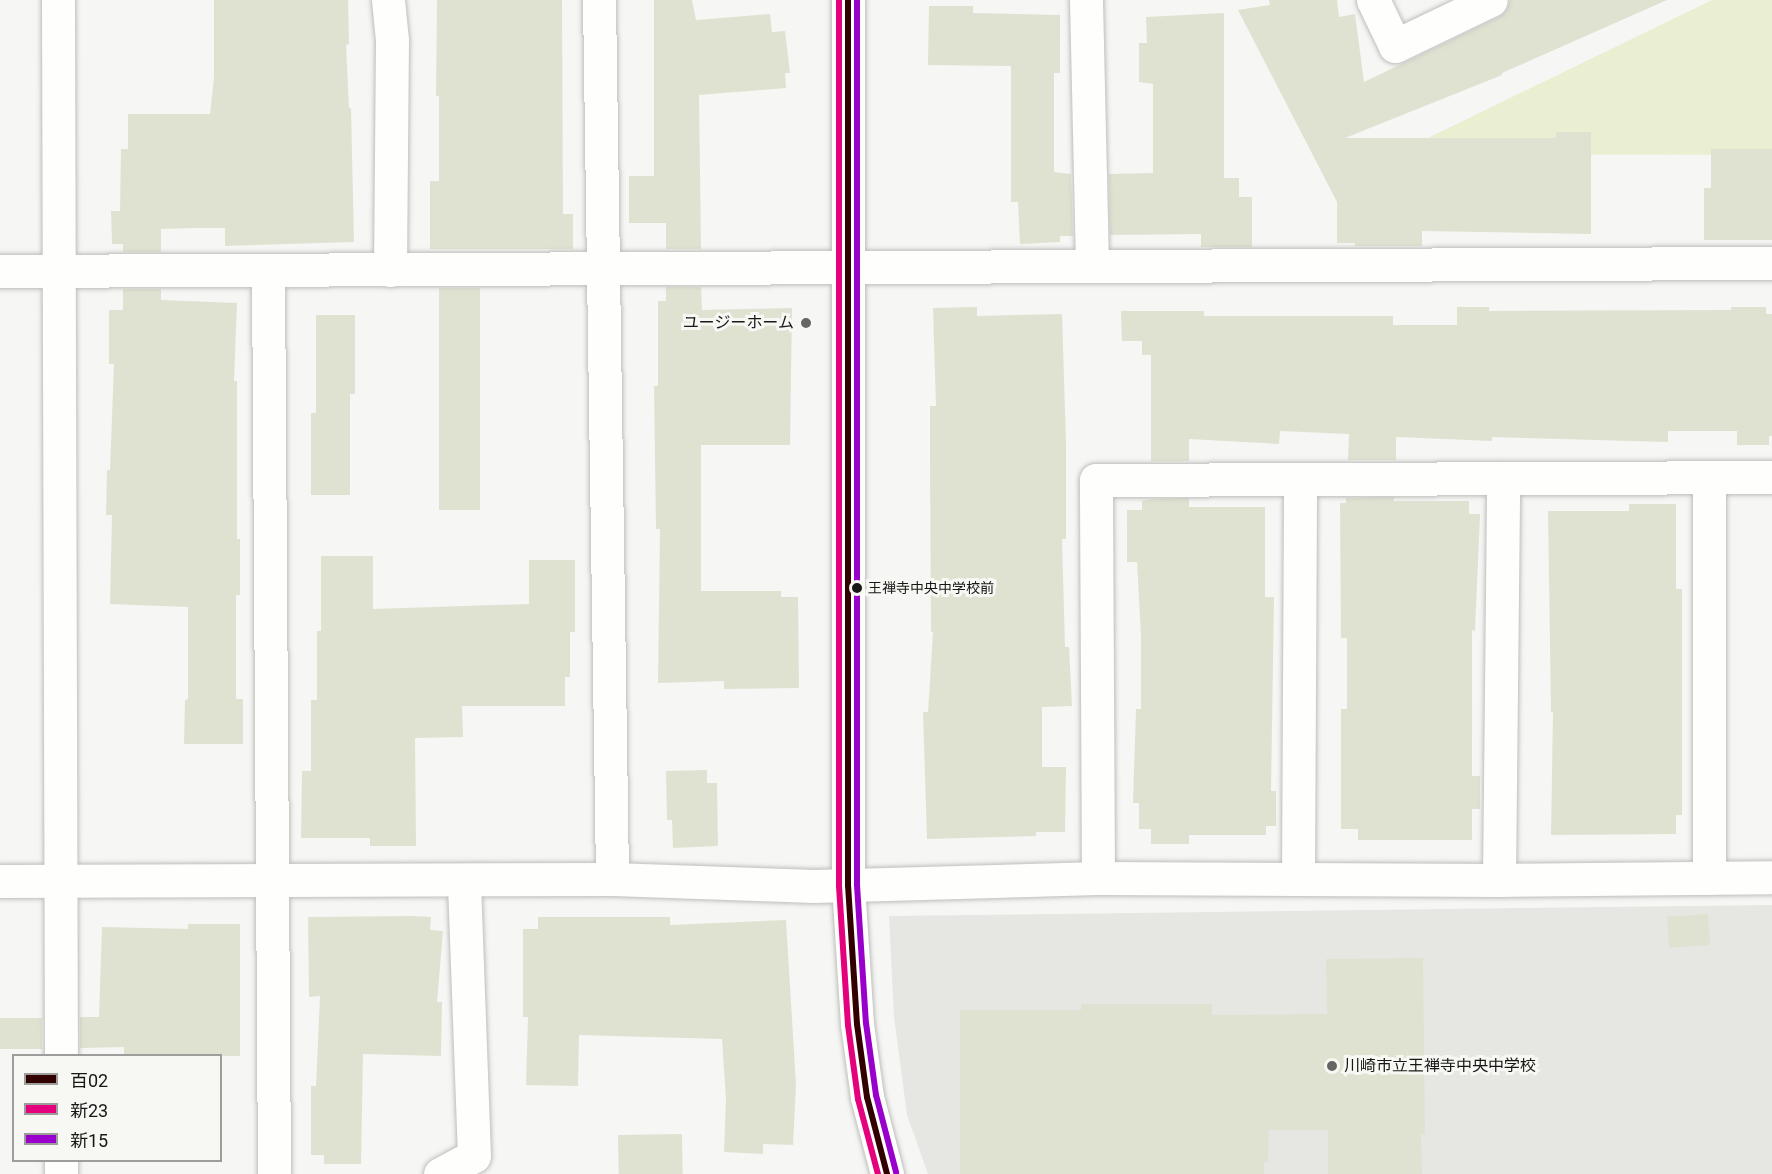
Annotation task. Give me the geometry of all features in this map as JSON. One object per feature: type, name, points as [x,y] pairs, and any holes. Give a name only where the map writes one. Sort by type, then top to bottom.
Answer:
[{"type":"street","points":[[58,0],[61,1054]]},
{"type":"street","points":[[388,0],[392,40],[390,270]]},
{"type":"street","points":[[599,0],[612,879]]},
{"type":"street","points":[[848,0],[848,885],[857,1024],[867,1097],[887,1174]]},
{"type":"street","points":[[1092,266],[1086,0],[1094,0]]},
{"type":"street","points":[[1373,0],[1395,46],[1491,0]]},
{"type":"street","points":[[0,272],[1772,263]]},
{"type":"street","points":[[268,270],[274,1174]]},
{"type":"street","points":[[1098,878],[1096,480],[1772,477]]},
{"type":"street","points":[[1709,478],[1709,878]]},
{"type":"street","points":[[1499,880],[1503,479]]},
{"type":"street","points":[[1298,879],[1300,480]]},
{"type":"street","points":[[0,881],[612,879],[848,885],[1098,878],[1499,880],[1772,877]]},
{"type":"street","points":[[440,1174],[474,1156],[464,880]]},
{"type":"shaded area","name":"川崎市立王禅寺中央中学校","points":[[1772,905],[1772,1174],[928,1174],[907,1115],[894,1017],[889,916]]},
{"type":"green space","points":[[1712,0],[1772,0],[1772,155],[1395,154]]},
{"type":"building","points":[[214,0],[348,0],[349,44],[346,45],[349,108],[351,108],[354,242],[225,246],[225,228],[192,228],[161,229],[161,252],[123,252],[123,244],[112,244],[111,211],[120,211],[121,149],[128,149],[128,114],[210,114],[214,78]]},
{"type":"building","points":[[437,0],[562,0],[563,214],[573,214],[573,249],[430,249],[430,181],[439,181],[439,96],[436,96]]},
{"type":"building","points":[[654,0],[692,0],[696,20],[770,14],[772,32],[785,31],[790,73],[785,73],[786,88],[699,95],[701,249],[666,249],[666,223],[629,223],[629,176],[654,176]]},
{"type":"building","points":[[1269,0],[1337,0],[1339,17],[1355,14],[1364,82],[1499,17],[1507,10],[1510,0],[1667,0],[1502,73],[1502,75],[1345,138],[1556,138],[1556,132],[1591,132],[1591,234],[1422,231],[1422,246],[1355,246],[1355,243],[1337,243],[1337,202],[1238,10],[1270,5]]},
{"type":"building","points":[[929,6],[973,6],[973,13],[1060,15],[1060,73],[1054,73],[1054,172],[1071,174],[1073,236],[1060,236],[1060,242],[1020,244],[1018,202],[1011,202],[1011,66],[928,65]]},
{"type":"building","points":[[1224,13],[1224,178],[1239,178],[1239,197],[1252,197],[1252,247],[1201,247],[1201,234],[1110,235],[1109,174],[1153,173],[1153,84],[1139,82],[1139,43],[1147,43],[1146,17]]},
{"type":"building","points":[[1711,149],[1772,149],[1772,240],[1704,240],[1704,188],[1711,188]]},
{"type":"building","points":[[666,287],[701,287],[702,310],[792,308],[790,445],[701,445],[701,591],[781,591],[781,597],[798,597],[799,688],[724,689],[724,681],[658,683],[660,529],[656,529],[654,386],[658,386],[658,301],[666,301]]},
{"type":"building","points":[[439,288],[480,288],[480,510],[439,510]]},
{"type":"building","points":[[123,289],[161,289],[161,300],[237,303],[234,381],[237,381],[237,539],[240,539],[240,595],[236,595],[236,699],[243,699],[243,744],[184,744],[185,700],[188,699],[188,607],[110,604],[112,515],[106,515],[114,364],[109,364],[109,310],[123,310]]},
{"type":"building","points":[[977,307],[977,316],[1062,314],[1066,539],[1062,539],[1065,647],[1069,647],[1072,706],[1042,707],[1042,767],[1066,767],[1065,832],[1036,832],[1036,836],[927,839],[923,712],[928,712],[933,632],[931,632],[930,406],[936,406],[933,308]]},
{"type":"building","points":[[1457,307],[1489,307],[1489,311],[1731,310],[1731,307],[1766,307],[1766,314],[1772,314],[1772,436],[1769,436],[1769,445],[1737,445],[1737,431],[1668,431],[1668,442],[1492,437],[1492,441],[1396,437],[1396,460],[1348,460],[1349,434],[1280,431],[1279,444],[1189,439],[1189,461],[1151,461],[1151,355],[1142,355],[1142,341],[1122,341],[1121,311],[1204,311],[1204,316],[1393,316],[1393,325],[1457,325]]},
{"type":"building","points":[[316,315],[355,315],[355,394],[350,394],[350,495],[311,495],[311,413],[316,413]]},
{"type":"building","points":[[1394,497],[1394,501],[1469,501],[1469,514],[1480,514],[1475,631],[1472,630],[1472,776],[1480,776],[1480,809],[1472,809],[1472,840],[1358,840],[1358,829],[1341,829],[1341,709],[1347,709],[1347,638],[1341,638],[1340,503],[1346,503],[1346,498]]},
{"type":"building","points":[[1189,498],[1189,507],[1265,507],[1265,597],[1274,597],[1271,791],[1276,791],[1276,826],[1266,826],[1266,835],[1189,835],[1189,844],[1151,844],[1151,829],[1139,829],[1139,803],[1133,803],[1136,709],[1141,709],[1141,636],[1137,562],[1127,562],[1127,510],[1142,510],[1142,501],[1151,499]]},
{"type":"building","points":[[1629,504],[1676,504],[1676,589],[1682,589],[1682,815],[1676,815],[1676,834],[1551,835],[1553,712],[1551,712],[1548,511],[1629,511]]},
{"type":"building","points":[[321,556],[373,556],[373,609],[529,604],[529,560],[575,560],[575,632],[570,632],[570,677],[565,677],[565,706],[462,706],[463,737],[415,738],[416,846],[370,846],[370,838],[301,838],[302,771],[311,771],[311,700],[317,700],[317,631],[321,631]]},
{"type":"building","points":[[707,770],[707,783],[717,783],[718,846],[673,848],[672,820],[667,820],[666,771]]},
{"type":"building","points":[[1708,914],[1710,945],[1669,948],[1667,917]]},
{"type":"building","points":[[308,917],[431,917],[430,930],[443,931],[437,1002],[442,1002],[441,1056],[363,1054],[361,1164],[324,1164],[324,1155],[311,1155],[311,1086],[316,1086],[320,996],[309,997]]},
{"type":"building","points":[[538,917],[670,917],[670,925],[786,920],[796,1085],[793,1145],[763,1144],[763,1154],[724,1152],[726,1100],[722,1039],[579,1035],[578,1086],[526,1085],[528,1017],[523,1017],[523,929],[538,929]]},
{"type":"building","points":[[188,924],[240,924],[240,1056],[124,1054],[124,1047],[80,1048],[80,1017],[99,1017],[102,927],[188,929]]},
{"type":"building","points":[[1423,958],[1425,1134],[1421,1134],[1422,1174],[1328,1174],[1328,1130],[1269,1130],[1268,1162],[1264,1162],[1264,1174],[960,1174],[960,1010],[1081,1010],[1081,1004],[1212,1004],[1212,1015],[1327,1014],[1326,959]]},
{"type":"building","points":[[0,1018],[42,1018],[42,1049],[0,1049]]},
{"type":"building","points":[[682,1134],[683,1174],[619,1174],[618,1135]]},
{"type":"transit line","name":"新23","points":[[839,0],[839,886],[848,1025],[858,1099],[878,1174]]},
{"type":"transit line","name":"百02","points":[[848,0],[848,885],[857,1024],[867,1097],[887,1174]]},
{"type":"transit line","name":"新15","points":[[857,0],[857,885],[866,1023],[876,1095],[896,1172]]},
{"type":"place","name":"ユージーホーム","points":[[806,323]]},
{"type":"place","name":"王禅寺中央中学校前","points":[[857,588]]},
{"type":"place","name":"川崎市立王禅寺中央中学校","points":[[1332,1066]]}]
